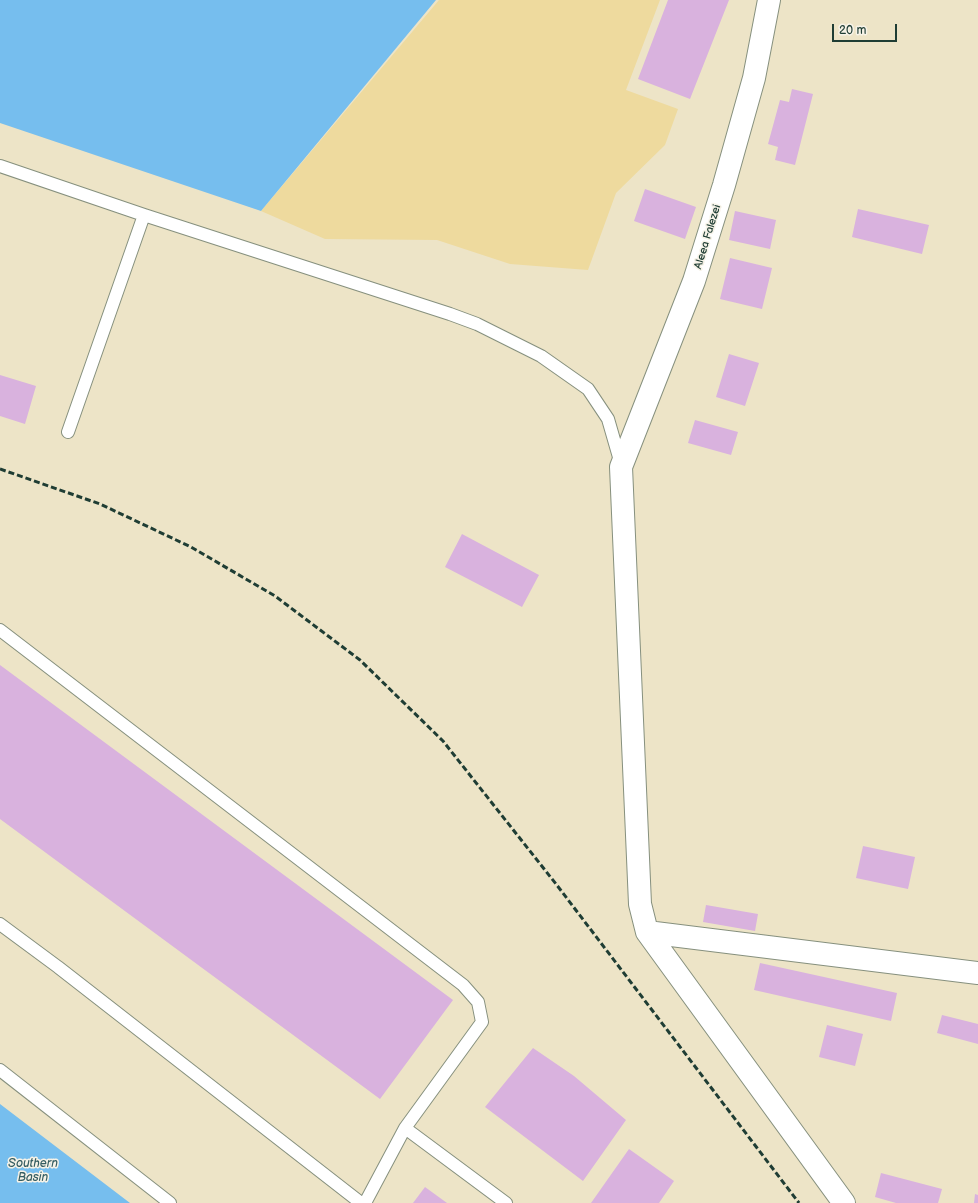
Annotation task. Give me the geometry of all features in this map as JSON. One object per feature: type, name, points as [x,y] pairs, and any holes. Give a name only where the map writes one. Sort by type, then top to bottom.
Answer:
[{"type":"street","name":"Aleea Falezei","points":[[621,467],[694,281],[724,185],[754,78],[769,0]]},
{"type":"street","points":[[621,467],[640,904],[648,932],[844,1203]]},
{"type":"street","points":[[648,932],[978,973]]},
{"type":"lane","points":[[0,166],[144,215],[477,324],[541,356],[588,389],[608,420],[621,467]]},
{"type":"lane","points":[[68,432],[144,215]]},
{"type":"lane","points":[[0,630],[463,985],[478,1002],[482,1022],[405,1128],[365,1203]]},
{"type":"lane","points":[[0,924],[58,967],[361,1203]]},
{"type":"lane","points":[[0,1070],[170,1203]]},
{"type":"lane","points":[[405,1128],[506,1203]]},
{"type":"sand","points":[[439,0],[660,0],[626,90],[678,109],[665,145],[616,193],[588,270],[510,264],[437,240],[325,239],[261,211]]},
{"type":"water","points":[[0,0],[436,0],[261,211],[0,123]]},
{"type":"water","name":"Southern Basin","points":[[0,1104],[130,1203],[0,1203]]},
{"type":"building","points":[[668,0],[729,0],[690,99],[638,79]]},
{"type":"building","points":[[792,89],[813,94],[795,165],[775,160],[778,147],[768,144],[780,100],[789,102]]},
{"type":"building","points":[[645,189],[696,207],[685,239],[634,221]]},
{"type":"building","points":[[858,209],[929,225],[922,254],[852,237]]},
{"type":"building","points":[[735,211],[776,220],[770,249],[729,240]]},
{"type":"building","points":[[730,258],[772,268],[762,309],[720,299]]},
{"type":"building","points":[[729,354],[759,363],[745,406],[716,397]]},
{"type":"building","points":[[0,375],[36,386],[25,424],[0,416]]},
{"type":"building","points":[[695,420],[738,432],[731,455],[688,443]]},
{"type":"building","points":[[462,534],[539,575],[522,607],[445,567]]},
{"type":"building","points":[[0,665],[453,1000],[380,1099],[0,819]]},
{"type":"building","points":[[863,846],[915,857],[908,889],[856,878]]},
{"type":"building","points":[[706,905],[758,914],[755,931],[703,922]]},
{"type":"building","points":[[760,963],[897,993],[891,1021],[754,990]]},
{"type":"building","points":[[942,1015],[978,1024],[978,1044],[937,1033]]},
{"type":"building","points":[[827,1025],[863,1034],[855,1066],[819,1057]]},
{"type":"building","points":[[533,1048],[574,1076],[626,1120],[583,1181],[485,1107]]},
{"type":"building","points":[[629,1149],[674,1181],[659,1203],[591,1203]]},
{"type":"building","points":[[881,1173],[942,1189],[938,1203],[896,1203],[875,1197]]},
{"type":"building","points":[[425,1187],[447,1203],[413,1203]]},
{"type":"building","points":[[975,1194],[978,1195],[978,1203],[974,1203]]},
{"type":"railway","points":[[0,469],[100,504],[191,547],[275,596],[360,660],[443,741],[556,884],[799,1203]]}]
